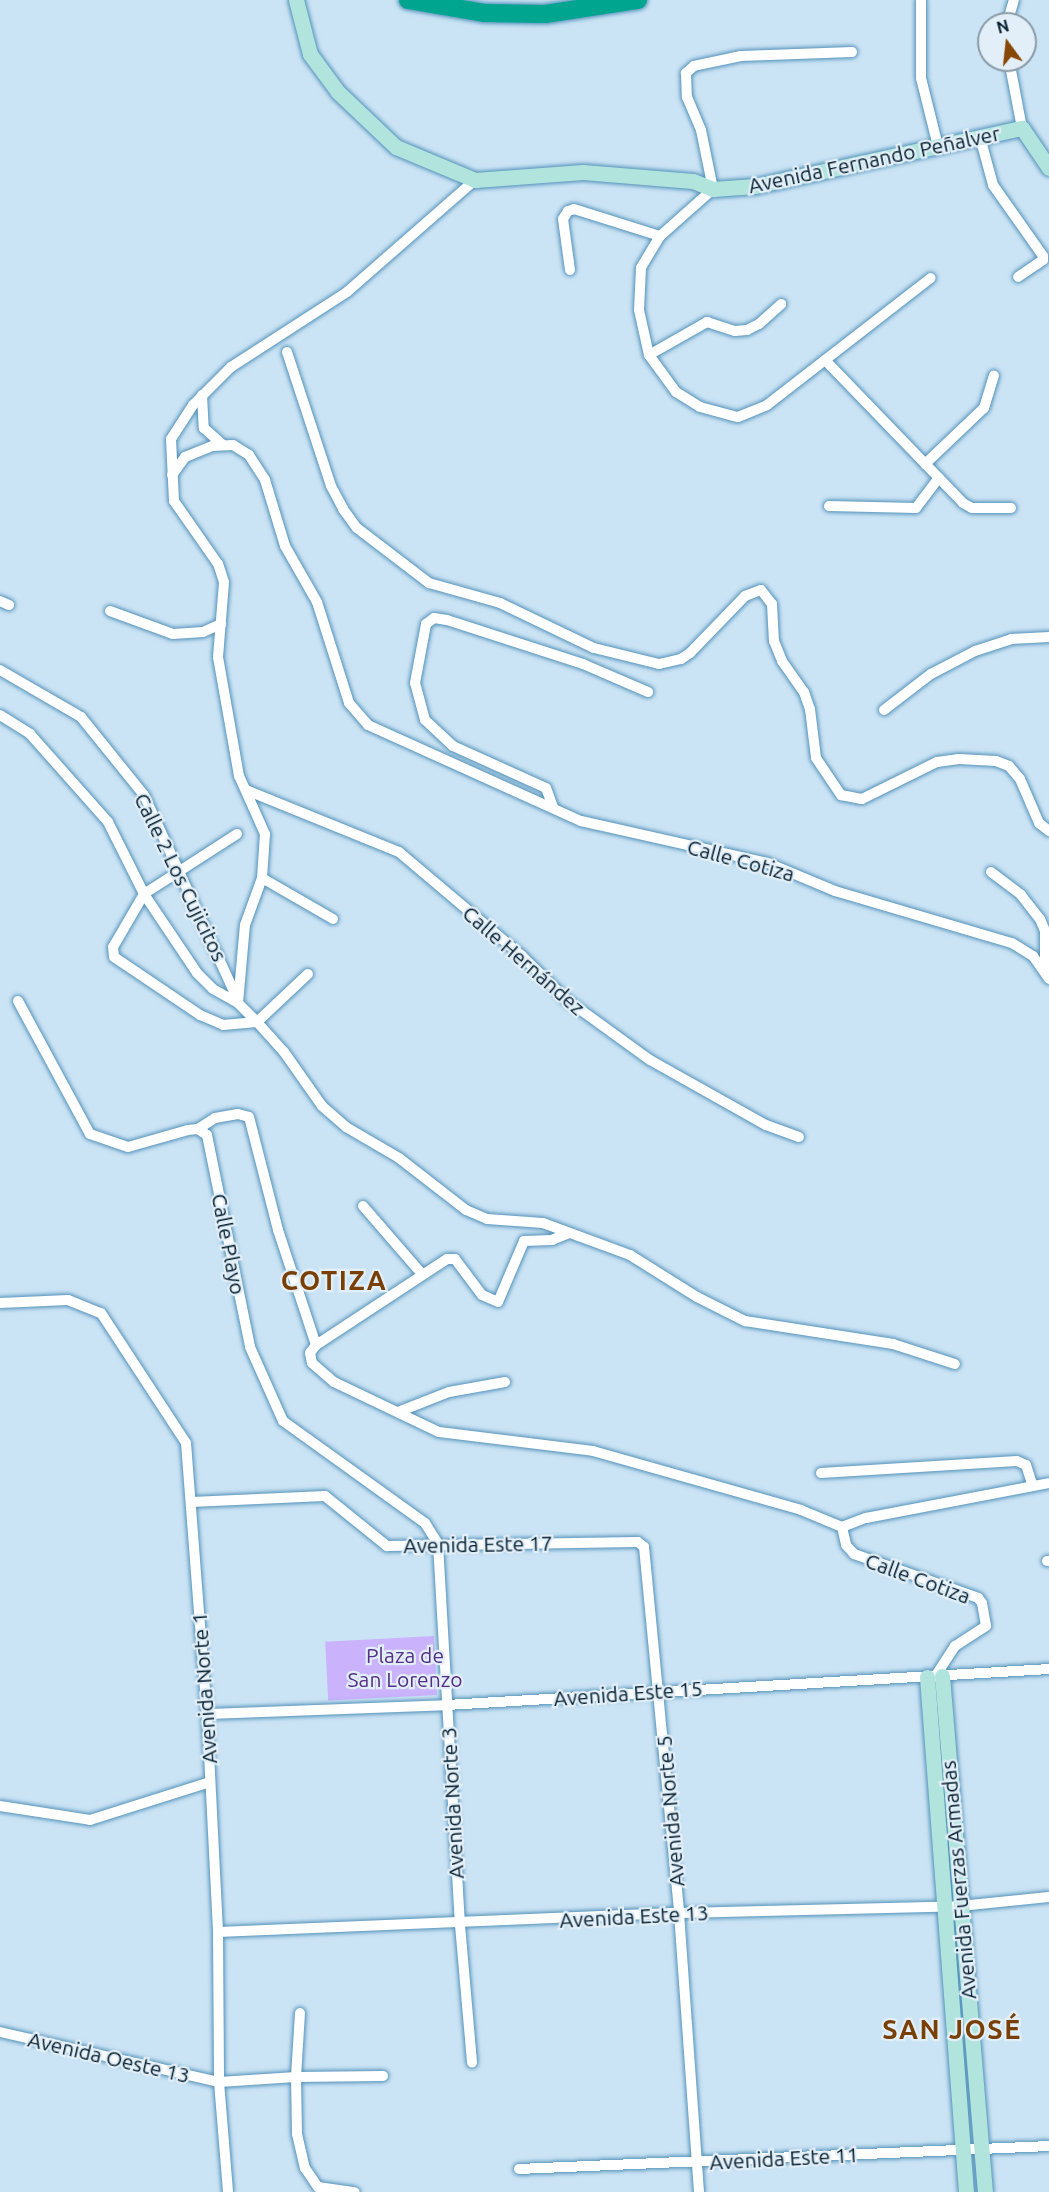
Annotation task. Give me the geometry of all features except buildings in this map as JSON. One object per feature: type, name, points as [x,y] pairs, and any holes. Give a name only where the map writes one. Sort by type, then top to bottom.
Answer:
[{"type":"highway","points":[[408,0],[484,13],[545,14],[638,0]]},
{"type":"main road","points":[[296,0],[310,54],[338,92],[396,147],[475,180]]},
{"type":"main road","points":[[1022,128],[1049,168]]},
{"type":"main road","name":"Avenida Fernando Peñalver","points":[[475,180],[583,172],[693,181],[712,189],[807,177],[1022,128]]},
{"type":"main road","name":"Avenida Fuerzas Armadas","points":[[934,1676],[952,1907],[966,2192]]},
{"type":"main road","name":"Avenida Fuerzas Armadas","points":[[952,1907],[982,2149],[985,2192]]},
{"type":"street","points":[[921,0],[921,78],[938,146]]},
{"type":"street","points":[[852,52],[741,56],[694,66],[686,73],[687,97],[701,130],[712,189],[660,236],[641,268],[638,284],[641,319],[649,354],[676,392],[700,407],[738,417],[767,405],[931,278]]},
{"type":"street","points":[[1011,72],[1022,128]]},
{"type":"street","points":[[980,137],[993,185],[1043,256],[1043,260],[1018,277]]},
{"type":"street","points":[[238,1003],[245,925],[262,878],[265,834],[239,776],[218,657],[224,582],[218,564],[174,501],[173,431],[202,395],[240,361],[347,292],[475,180]]},
{"type":"street","points":[[570,270],[563,219],[568,211],[574,209],[660,236]]},
{"type":"street","points":[[649,354],[707,322],[735,331],[747,330],[759,324],[781,304]]},
{"type":"street","points":[[287,352],[331,486],[343,509],[357,528],[429,583],[500,603],[594,648],[659,664],[681,659],[690,653],[744,596],[761,590],[772,604],[774,641],[782,661],[804,693],[810,709],[816,758],[841,795],[862,799],[937,762],[959,759],[996,761],[1009,766],[1020,779],[1039,823],[1049,831]]},
{"type":"street","points":[[825,360],[925,464],[972,508],[1011,508]]},
{"type":"street","points":[[925,464],[984,408],[994,375]]},
{"type":"street","points":[[172,475],[185,457],[222,444],[204,428],[202,395]]},
{"type":"street","name":"Calle Cotiza","points":[[222,444],[241,449],[261,472],[285,546],[317,602],[348,703],[357,716],[581,820],[768,862],[835,891],[987,934],[1026,952],[1047,975]]},
{"type":"street","points":[[828,506],[916,508],[939,478]]},
{"type":"street","points":[[110,611],[173,633],[204,632],[220,624]]},
{"type":"street","points":[[553,807],[546,788],[453,746],[425,720],[415,683],[426,624],[434,618],[447,620],[583,664],[648,692]]},
{"type":"street","points":[[885,710],[931,674],[975,651],[1011,639],[1049,637]]},
{"type":"street","name":"Calle 2 Los Cujicitos","points":[[0,670],[87,722],[148,802],[178,873],[220,955],[238,1003]]},
{"type":"street","points":[[0,715],[30,734],[108,822],[144,894],[197,973],[213,989],[238,1003],[256,1022],[284,1052],[322,1106],[346,1127],[399,1158],[466,1210],[487,1219],[543,1223],[630,1255],[697,1297],[745,1321],[893,1344],[955,1364]]},
{"type":"street","name":"Calle Hernández","points":[[246,790],[399,852],[522,956],[567,1000],[650,1060],[766,1125],[799,1137]]},
{"type":"street","points":[[237,834],[144,894],[113,947],[114,957],[200,1015],[223,1025],[256,1022],[308,974]]},
{"type":"street","points":[[991,872],[1021,895],[1040,919],[1045,930],[1047,975]]},
{"type":"street","points":[[262,878],[333,919]]},
{"type":"street","points":[[18,1001],[90,1134],[111,1144],[128,1147],[198,1129],[215,1118],[238,1114],[249,1117],[278,1230],[316,1345]]},
{"type":"street","name":"Calle Playo","points":[[198,1129],[207,1135],[211,1146],[250,1347],[283,1421],[425,1522],[438,1544]]},
{"type":"street","points":[[363,1206],[422,1274]]},
{"type":"street","points":[[569,1233],[552,1240],[524,1241],[498,1302],[482,1295],[451,1258],[422,1274],[316,1345],[310,1353],[312,1363],[334,1382],[440,1432],[593,1451],[801,1510],[843,1527]]},
{"type":"street","name":"Avenida Norte 1","points":[[0,1302],[68,1300],[101,1313],[186,1443],[207,1714],[219,1932],[219,2082],[228,2192]]},
{"type":"street","points":[[398,1412],[448,1392],[505,1382]]},
{"type":"street","points":[[821,1473],[1017,1461],[1026,1465],[1033,1486]]},
{"type":"street","name":"Calle Cotiza","points":[[934,1676],[955,1646],[986,1626],[982,1604],[978,1598],[854,1554],[846,1545],[843,1527],[866,1518],[1049,1483]]},
{"type":"street","name":"Avenida Este 17","points":[[191,1502],[325,1496],[387,1546],[638,1542]]},
{"type":"street","name":"Avenida Norte 5","points":[[638,1542],[646,1552],[660,1690],[699,2192]]},
{"type":"street","name":"Avenida Norte 3","points":[[438,1544],[460,1925],[472,2062]]},
{"type":"street","name":"Avenida Este 15","points":[[207,1714],[447,1705],[660,1690],[1049,1669]]},
{"type":"street","points":[[0,1806],[90,1820],[210,1782]]},
{"type":"street","name":"Avenida Este 13","points":[[219,1932],[460,1925],[679,1913],[952,1907],[1049,1897]]},
{"type":"street","points":[[300,2013],[296,2077],[297,2134],[305,2168],[318,2187],[355,2192]]},
{"type":"street","name":"Avenida Oeste 13","points":[[0,2032],[219,2082],[296,2077],[383,2076]]},
{"type":"street","name":"Avenida Este 11","points":[[519,2169],[1049,2146]]},
{"type":"green space","name":"Plaza de San Lorenzo","points":[[434,1636],[437,1695],[328,1701],[325,1642]]},
{"type":"district","name":"COTIZA","points":[[334,1281]]},
{"type":"district","name":"SAN JOSÉ","points":[[952,2030]]}]
